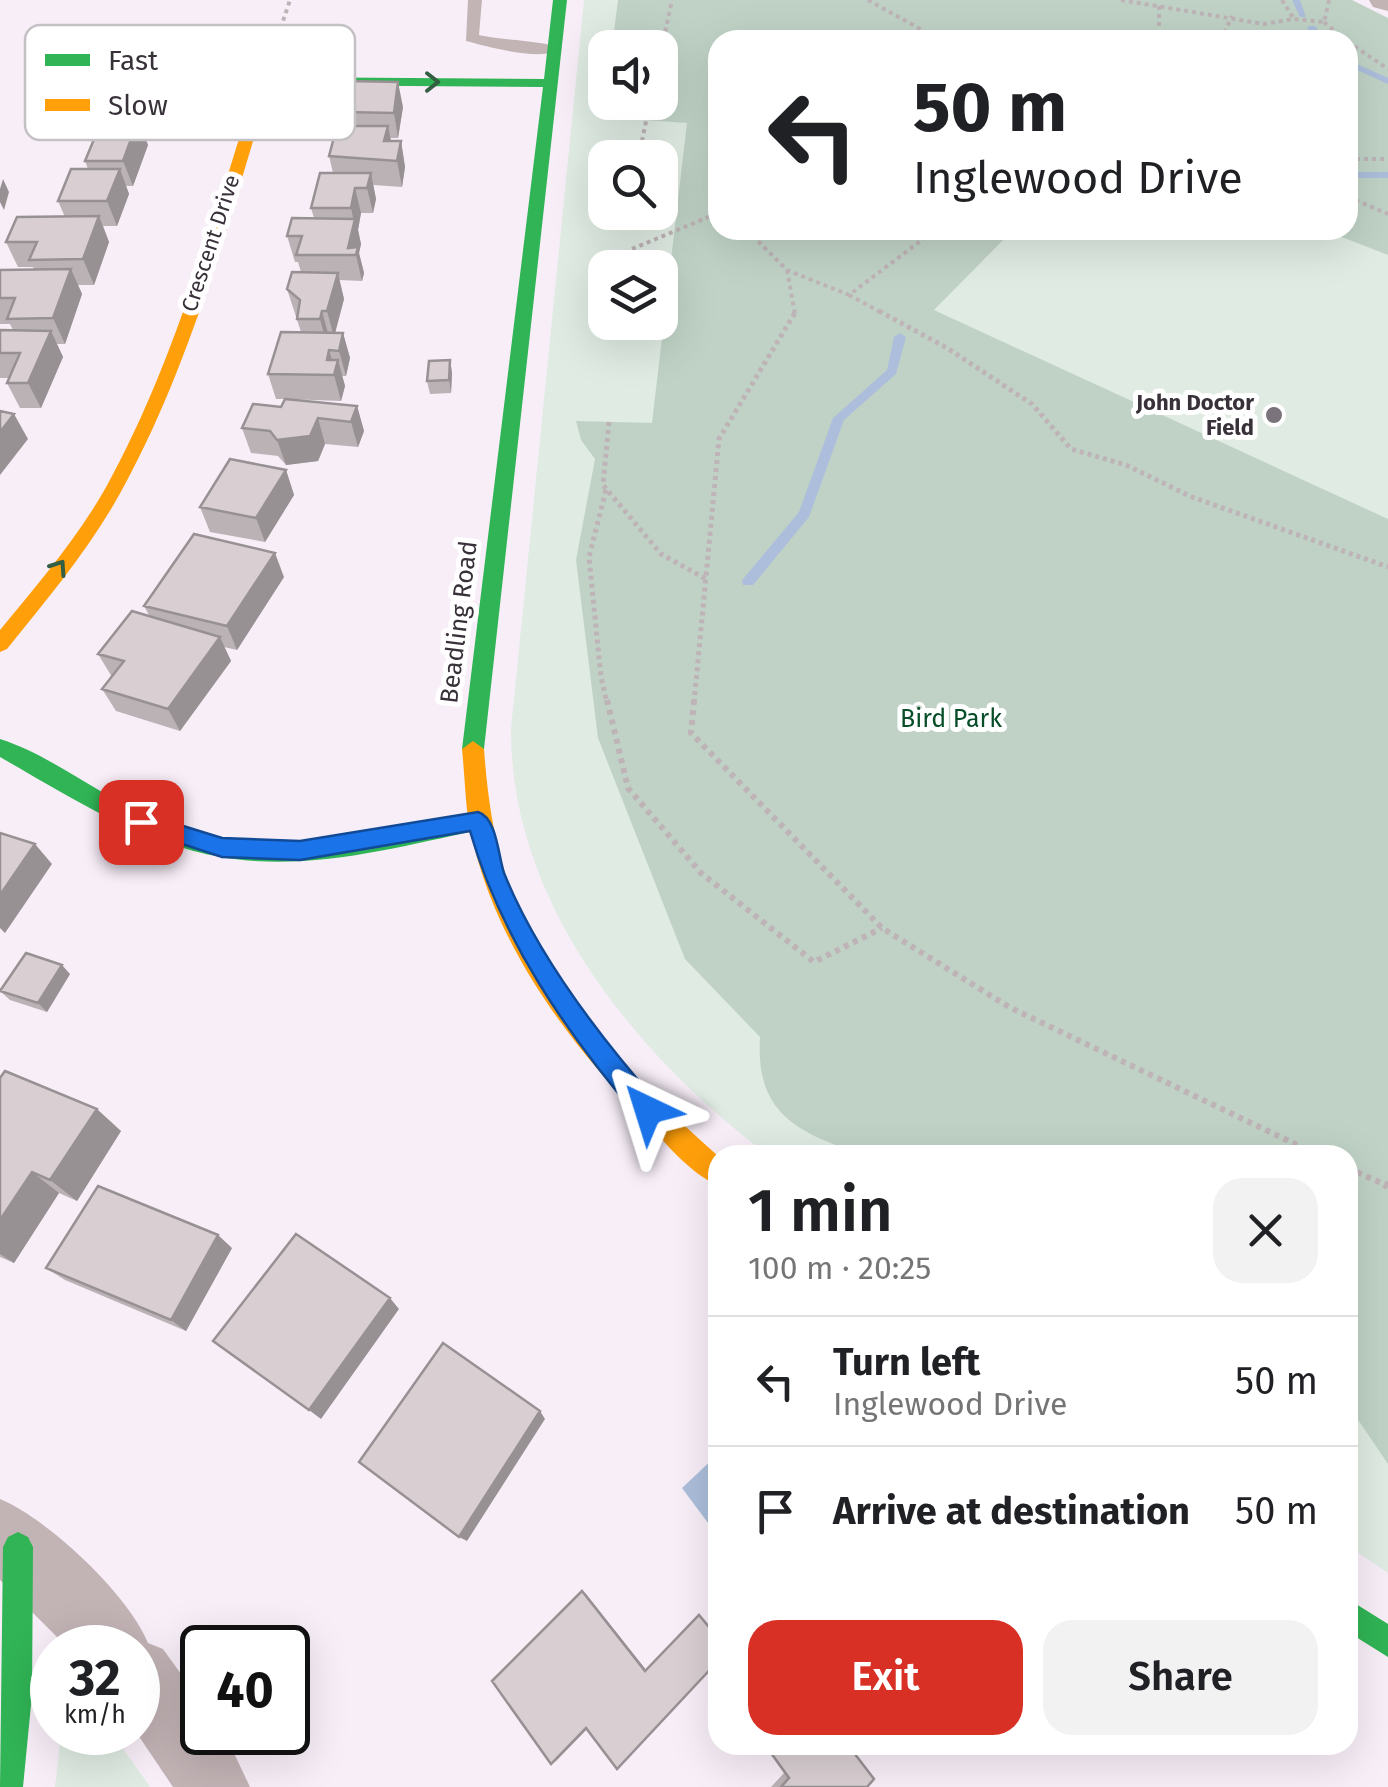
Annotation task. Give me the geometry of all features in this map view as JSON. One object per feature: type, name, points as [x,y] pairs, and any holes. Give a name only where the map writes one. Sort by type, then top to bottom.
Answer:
[{"type":"street","name":"Beadling Road","points":[[560,0],[473,730],[472,777],[478,821],[494,875],[519,928],[585,1034],[648,1110],[708,1163]]},
{"type":"street","name":"Crescent Drive","points":[[355,82],[550,83]]},
{"type":"street","name":"Crescent Drive","points":[[0,644],[46,587],[124,472],[166,375],[244,140]]},
{"type":"street","points":[[0,747],[141,822],[222,848],[300,850],[478,821]]},
{"type":"street","points":[[9,1540],[95,1625]]},
{"type":"street","points":[[7,1787],[17,1695],[9,1540]]},
{"type":"street","points":[[1358,1621],[1388,1642]]},
{"type":"street","points":[[160,1705],[213,1787]]},
{"type":"lane","points":[[475,0],[470,38],[554,49]]},
{"type":"path","points":[[282,25],[290,0]]},
{"type":"path","points":[[666,30],[672,0]]},
{"type":"path","points":[[868,0],[922,30]]},
{"type":"path","points":[[1121,0],[1264,24],[1294,18],[1324,22],[1333,30]]},
{"type":"path","points":[[1282,0],[1294,18]]},
{"type":"path","points":[[1324,22],[1329,0]]},
{"type":"path","points":[[1160,6],[1160,30]]},
{"type":"path","points":[[1226,30],[1232,16]]},
{"type":"path","points":[[1358,49],[1388,70]]},
{"type":"path","points":[[642,140],[646,120]]},
{"type":"path","points":[[1358,159],[1388,159]]},
{"type":"path","points":[[1358,202],[1388,214]]},
{"type":"path","points":[[632,249],[708,218]]},
{"type":"path","points":[[756,240],[787,270],[850,295],[946,348],[1032,404],[1071,449],[1126,464],[1192,497],[1388,567]]},
{"type":"path","points":[[850,295],[922,240]]},
{"type":"path","points":[[787,270],[796,312],[719,439],[691,733],[882,928],[1009,1007],[1296,1145]]},
{"type":"path","points":[[609,422],[603,485],[606,490],[680,572],[706,579]]},
{"type":"path","points":[[606,490],[588,556],[601,677],[628,788],[701,873],[814,962],[882,928]]},
{"type":"path","points":[[1358,1172],[1388,1186]]},
{"type":"green space","name":"Bird Park","points":[[584,0],[1340,0],[1388,23],[1388,1573],[1358,1553],[1358,1145],[756,1145],[672,1071],[628,1022],[589,969],[557,913],[532,854],[516,793],[511,729]]},
{"type":"green space","name":"Bird Park","points":[[618,0],[1352,0],[1388,18],[1388,255],[1350,240],[1358,240],[1358,30],[708,30],[708,240],[1003,240],[934,310],[1388,519],[1388,1464],[1358,1420],[1358,1145],[838,1145],[801,1129],[774,1103],[760,1064],[760,1037],[685,959],[598,738],[576,560],[595,459],[581,440],[576,421],[652,423],[662,340],[678,340],[678,250],[672,250],[675,230],[678,230],[687,123],[645,120],[678,120],[678,30],[614,30]]},
{"type":"green space","points":[[59,1755],[127,1755],[150,1787],[55,1787]]},
{"type":"water","points":[[708,1463],[708,1523],[682,1488]]},
{"type":"building","points":[[355,81],[398,82],[394,113],[355,112]]},
{"type":"building","points":[[355,126],[388,126],[384,141],[401,141],[397,161],[329,156],[333,140],[355,140]]},
{"type":"building","points":[[94,140],[131,140],[123,161],[85,161]]},
{"type":"building","points":[[71,169],[120,169],[107,201],[58,201]]},
{"type":"building","points":[[320,173],[371,173],[367,188],[355,188],[351,208],[311,208]]},
{"type":"building","points":[[99,216],[83,259],[29,260],[37,242],[6,242],[17,217]]},
{"type":"building","points":[[292,218],[355,219],[348,248],[358,247],[356,255],[296,255],[302,236],[287,236]]},
{"type":"building","points":[[71,269],[53,318],[7,319],[15,298],[0,298],[0,270]]},
{"type":"building","points":[[292,272],[338,273],[327,311],[322,311],[320,319],[297,319],[300,300],[287,289]]},
{"type":"building","points":[[0,330],[51,331],[28,383],[7,383],[20,353],[0,353]]},
{"type":"building","points":[[281,332],[343,333],[339,351],[329,350],[327,360],[338,360],[334,375],[268,374]]},
{"type":"building","points":[[450,360],[449,380],[427,381],[429,361]]},
{"type":"building","points":[[285,399],[357,406],[351,422],[318,418],[310,436],[277,440],[270,431],[242,428],[253,404],[281,407]]},
{"type":"building","points":[[0,411],[14,414],[0,432]]},
{"type":"building","points":[[230,459],[286,470],[256,518],[200,507]]},
{"type":"building","points":[[194,534],[275,553],[227,626],[144,606]]},
{"type":"building","points":[[132,611],[220,637],[168,709],[102,689],[124,661],[98,654]]},
{"type":"building","points":[[0,833],[35,844],[0,895]]},
{"type":"building","points":[[26,953],[62,965],[38,1003],[0,991]]},
{"type":"building","points":[[5,1071],[97,1109],[50,1180],[32,1172],[0,1220],[0,1078]]},
{"type":"building","points":[[98,1186],[218,1235],[171,1320],[46,1268]]},
{"type":"building","points":[[296,1234],[390,1298],[309,1410],[213,1341]]},
{"type":"building","points":[[443,1343],[540,1411],[459,1537],[359,1462]]},
{"type":"building","points":[[582,1591],[645,1671],[699,1615],[708,1626],[708,1672],[617,1769],[586,1728],[551,1764],[492,1681]]},
{"type":"building","points":[[773,1755],[856,1755],[874,1779],[867,1787],[781,1787],[789,1778]]},
{"type":"waterway","points":[[1296,0],[1303,15]]},
{"type":"waterway","points":[[1358,68],[1388,81]]},
{"type":"waterway","points":[[1358,175],[1388,175]]},
{"type":"waterway","points":[[748,582],[805,514],[839,418],[892,371],[900,337]]},
{"type":"traffic: fast","points":[[473,749],[560,0]]},
{"type":"traffic: fast","points":[[355,82],[550,83]]},
{"type":"traffic: fast","points":[[0,747],[134,820],[221,848],[253,852],[318,851],[478,821]]},
{"type":"traffic: fast","points":[[7,1787],[17,1695],[18,1547]]},
{"type":"traffic: fast","points":[[1358,1621],[1388,1642]]},
{"type":"traffic: slow","points":[[0,644],[88,530],[138,442],[181,341],[246,140]]},
{"type":"traffic: slow","points":[[473,749],[478,812],[494,873],[518,931],[549,986],[627,1086],[708,1164]]},
{"type":"place","name":"John Doctor Field","points":[[1274,415]]},
{"type":"route","points":[[141,822],[222,848],[300,850],[478,821],[494,875],[519,928],[596,1050],[648,1110]]}]
